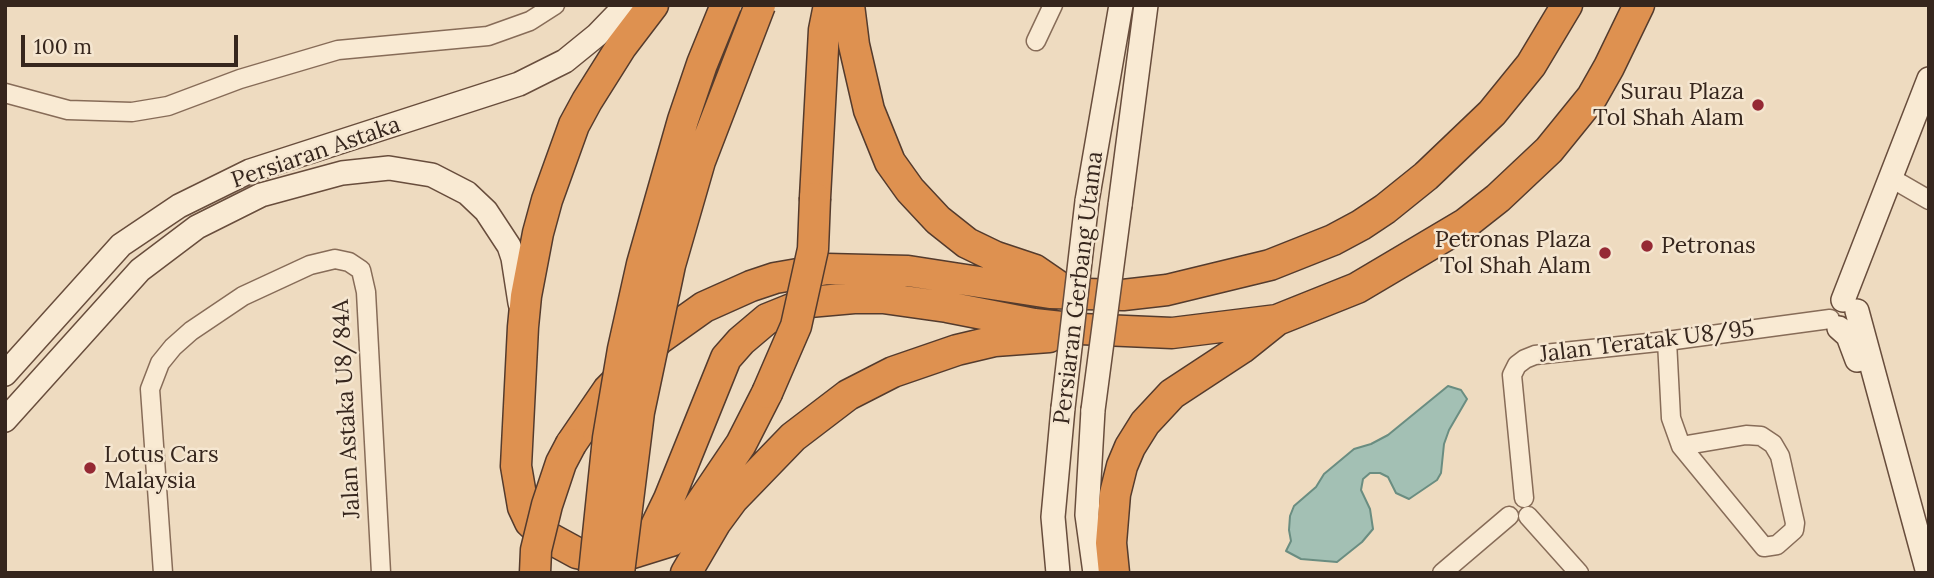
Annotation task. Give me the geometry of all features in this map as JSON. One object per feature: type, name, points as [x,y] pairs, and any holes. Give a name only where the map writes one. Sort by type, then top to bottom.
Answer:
[{"type":"highway","points":[[653,5],[621,47],[587,101],[574,125],[547,200],[526,296],[516,466],[523,507],[530,522],[544,535],[576,553],[628,562],[671,541],[693,515],[741,443],[767,393],[796,326],[813,249],[824,30],[829,5]]},
{"type":"highway","points":[[594,573],[608,438],[623,349],[683,120],[726,5]]},
{"type":"highway","points":[[628,562],[639,412],[670,265],[700,161],[760,5]]},
{"type":"highway","points":[[849,5],[856,54],[869,110],[890,162],[909,190],[938,220],[967,243],[996,257],[1035,270],[1070,294]]},
{"type":"highway","points":[[535,573],[536,550],[547,505],[561,463],[571,444],[603,396],[659,339],[704,307],[775,278],[827,269],[908,271],[1070,294],[1123,295],[1188,286],[1270,265],[1333,240],[1361,225],[1426,176],[1492,113],[1531,65],[1567,5]]},
{"type":"highway","points":[[628,562],[660,519],[726,358],[767,319],[809,302],[883,298],[1080,329],[1172,333],[1277,320],[1357,288],[1465,224],[1518,180],[1549,150],[1592,97],[1639,5]]},
{"type":"highway","points":[[1114,573],[1111,543],[1115,494],[1122,466],[1144,423],[1172,394],[1242,348],[1277,320]]},
{"type":"highway","points":[[686,573],[716,522],[741,490],[793,437],[848,395],[893,372],[942,354],[995,341],[1063,335],[1080,329]]},
{"type":"main road","name":"Persiaran Astaka","points":[[5,374],[121,245],[178,206],[250,172],[519,85],[565,61],[597,35],[626,5]]},
{"type":"main road","name":"Persiaran Gerbang Utama","points":[[1058,573],[1053,517],[1063,408],[1087,201],[1121,5]]},
{"type":"main road","name":"Persiaran Gerbang Utama","points":[[1095,573],[1087,516],[1088,458],[1146,5]]},
{"type":"main road","points":[[1922,566],[1842,315],[1891,178],[1924,109],[1929,79]]},
{"type":"main road","name":"Persiaran Astaka","points":[[5,420],[140,270],[197,227],[261,195],[342,173],[389,168],[432,175],[457,186],[477,201],[503,236],[513,258],[523,327]]},
{"type":"street","points":[[5,93],[68,110],[132,112],[168,106],[240,79],[338,50],[488,36],[530,21],[555,5]]},
{"type":"street","points":[[1036,41],[1053,5]]},
{"type":"street","points":[[1891,178],[1929,200]]},
{"type":"street","name":"Jalan Astaka U8/84A","points":[[163,573],[150,389],[160,363],[191,331],[243,296],[310,265],[335,260],[349,262],[361,270],[366,292],[381,573]]},
{"type":"street","name":"Jalan Teratak U8/95","points":[[1526,507],[1512,374],[1517,365],[1535,355],[1667,341],[1842,315]]},
{"type":"street","points":[[1667,341],[1671,418],[1681,446],[1764,547],[1777,545],[1794,530],[1795,523],[1780,456],[1773,444],[1761,436],[1746,435],[1681,446]]},
{"type":"street","points":[[1442,573],[1509,516],[1506,509],[1509,501],[1516,497],[1578,573]]},
{"type":"shaded area","points":[[1448,386],[1461,390],[1467,399],[1449,430],[1444,444],[1441,473],[1437,480],[1409,499],[1396,493],[1388,477],[1380,473],[1370,473],[1363,479],[1361,490],[1370,509],[1373,529],[1362,542],[1337,562],[1301,559],[1286,551],[1291,541],[1290,516],[1294,506],[1316,487],[1324,474],[1354,449],[1388,435]]},
{"type":"place","name":"Surau Plaza Tol Shah Alam","points":[[1758,105]]},
{"type":"place","name":"Petronas","points":[[1647,246]]},
{"type":"place","name":"Petronas Plaza Tol Shah Alam","points":[[1605,253]]},
{"type":"place","name":"Lotus Cars Malaysia","points":[[90,468]]}]
